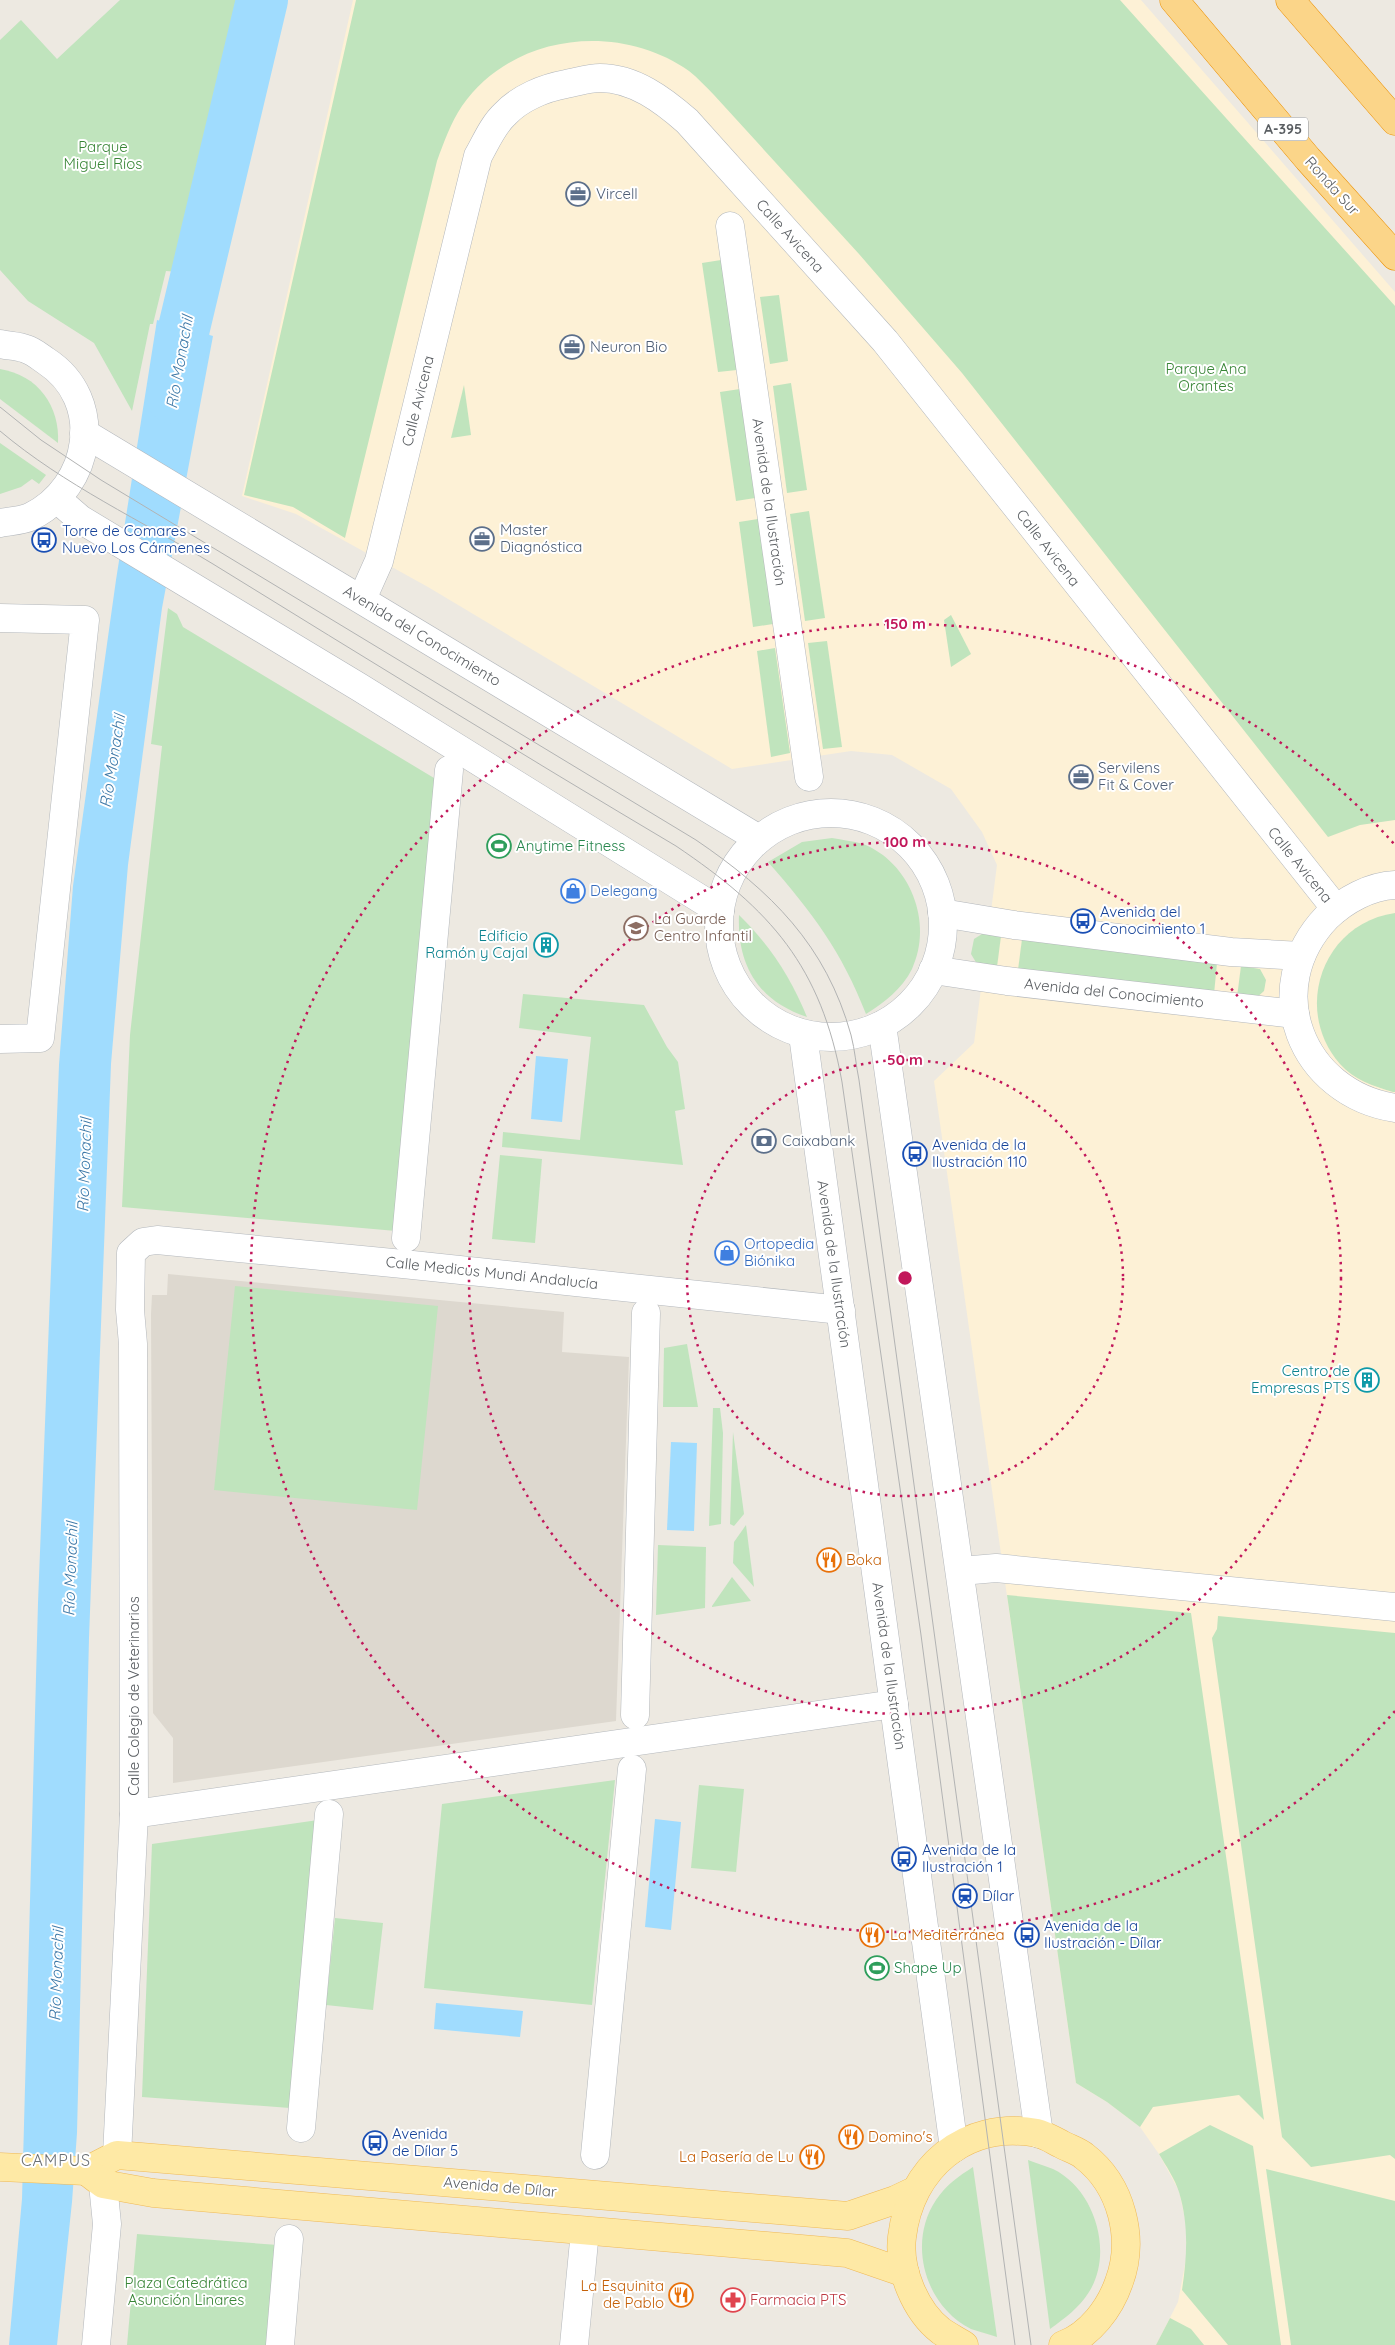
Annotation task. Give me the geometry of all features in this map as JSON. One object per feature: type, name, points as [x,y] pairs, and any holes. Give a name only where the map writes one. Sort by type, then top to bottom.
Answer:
[{"type":"highway","name":"Ronda Sur","points":[[1174,0],[1308,159],[1395,256]]},
{"type":"highway","points":[[1290,0],[1395,121]]},
{"type":"main road","points":[[964,2345],[940,2330],[918,2304],[905,2273],[901,2245],[904,2218],[914,2191],[931,2167],[954,2148],[987,2134],[1020,2131],[1039,2134],[1084,2155],[1105,2178],[1120,2206],[1127,2237],[1124,2268],[1114,2298],[1095,2323],[1068,2344]]},
{"type":"main road","points":[[89,2175],[117,2155]]},
{"type":"main road","name":"Avenida de Dílar","points":[[117,2155],[848,2216],[895,2200],[914,2191]]},
{"type":"main road","points":[[7,2167],[89,2175],[153,2193],[847,2252],[905,2273]]},
{"type":"street","name":"Calle Avicena","points":[[362,599],[379,561],[478,156],[504,114],[527,97],[555,86],[599,78],[618,80],[641,88],[663,100],[687,121],[885,341],[1336,909]]},
{"type":"street","name":"Avenida de la Ilustración","points":[[730,226],[809,777]]},
{"type":"street","points":[[0,344],[28,349],[58,369],[72,388],[82,410],[84,434],[79,466],[72,481],[57,499],[29,517],[0,523]]},
{"type":"street","name":"Avenida del Conocimiento","points":[[84,434],[114,450],[759,839]]},
{"type":"street","points":[[57,499],[80,519],[358,687],[720,911]]},
{"type":"street","points":[[0,618],[85,620],[40,1038],[0,1039]]},
{"type":"street","points":[[404,1251],[449,770]]},
{"type":"street","points":[[817,814],[841,814],[864,818],[885,827],[905,841],[919,856],[930,874],[938,893],[942,913],[941,942],[934,970],[925,987],[913,1002],[882,1026],[842,1037],[803,1035],[784,1028],[751,1004],[738,989],[728,971],[722,952],[720,911],[731,874],[746,851],[759,839],[777,827],[796,818],[817,814]]},
{"type":"street","points":[[1395,885],[1368,891],[1336,909],[1316,929],[1301,956],[1295,983],[1295,1014],[1305,1046],[1326,1076],[1356,1097],[1378,1105],[1395,1108]]},
{"type":"street","points":[[942,913],[1014,925],[1231,952],[1301,956]]},
{"type":"street","name":"Avenida del Conocimiento","points":[[934,970],[1007,981],[1295,1014]]},
{"type":"street","points":[[882,1026],[961,1571],[1039,2134]]},
{"type":"street","name":"Avenida de la Ilustración","points":[[803,1035],[954,2148]]},
{"type":"street","name":"Calle Medicus Mundi Andalucía","points":[[144,1242],[157,1240],[404,1251],[841,1310]]},
{"type":"street","name":"Calle Colegio de Veterinarios","points":[[117,2155],[134,1814],[133,1344],[130,1310],[131,1253],[144,1242]]},
{"type":"street","points":[[635,1715],[646,1313]]},
{"type":"street","points":[[961,1571],[996,1568],[1395,1607]]},
{"type":"street","points":[[134,1814],[894,1704]]},
{"type":"street","points":[[595,2155],[632,1770]]},
{"type":"street","points":[[301,2128],[329,1814]]},
{"type":"street","points":[[89,2175],[106,2224],[96,2345]]},
{"type":"street","points":[[574,2345],[585,2231]]},
{"type":"street","points":[[280,2345],[290,2239]]},
{"type":"shaded area","points":[[353,0],[1141,0],[1395,292],[1395,2345],[1156,2345],[1178,2302],[1186,2259],[1186,2223],[1179,2191],[1159,2154],[1140,2127],[1107,2102],[1076,2083],[934,1081],[974,1043],[997,865],[982,832],[951,789],[892,755],[851,751],[732,769],[428,587],[296,514],[242,496]]},
{"type":"shaded area","points":[[168,1274],[564,1312],[562,1352],[629,1357],[616,1721],[173,1783],[173,1738],[153,1713],[151,1314],[152,1295],[167,1295]]},
{"type":"green space","name":"Parque Miguel Ríos","points":[[120,0],[247,0],[179,272],[166,271],[153,324],[150,324],[132,411],[94,343],[28,301],[0,270],[0,40],[21,20],[57,59]]},
{"type":"green space","name":"Parque Ana Orantes","points":[[356,0],[1120,0],[1395,306],[1395,820],[1360,825],[1328,837],[962,373],[859,254],[696,77],[661,55],[631,46],[600,41],[568,43],[538,50],[509,63],[484,82],[458,112],[437,161],[345,538],[293,507],[244,495]]},
{"type":"green space","points":[[721,260],[737,370],[718,372],[702,263]]},
{"type":"green space","points":[[779,295],[788,361],[770,364],[760,297]]},
{"type":"green space","points":[[0,369],[13,372],[25,378],[36,385],[44,394],[51,405],[55,417],[58,429],[58,443],[0,399]]},
{"type":"green space","points":[[791,383],[807,490],[787,493],[773,386]]},
{"type":"green space","points":[[464,385],[471,435],[451,438]]},
{"type":"green space","points":[[740,389],[755,498],[736,501],[720,392]]},
{"type":"green space","points":[[0,443],[46,475],[39,484],[32,479],[21,487],[0,494]]},
{"type":"green space","points":[[809,511],[825,618],[805,621],[790,514]]},
{"type":"green space","points":[[758,519],[773,624],[753,627],[739,522]]},
{"type":"green space","points":[[168,608],[177,614],[183,627],[439,781],[396,1231],[122,1207],[130,1035],[162,746],[151,744]]},
{"type":"green space","points":[[951,615],[971,654],[951,667],[944,620]]},
{"type":"green space","points":[[827,641],[842,747],[823,749],[808,643]]},
{"type":"green space","points":[[775,648],[790,753],[771,757],[757,651]]},
{"type":"green space","points":[[832,838],[863,844],[880,853],[894,865],[905,879],[919,914],[920,933],[918,951],[912,969],[903,983],[892,994],[866,1014],[847,971],[836,952],[812,916],[768,862],[802,842]]},
{"type":"green space","points":[[1395,913],[1395,1092],[1393,1092],[1371,1085],[1345,1070],[1340,1064],[1326,1042],[1318,1019],[1317,995],[1322,972],[1333,951],[1349,933],[1370,920]]},
{"type":"green space","points":[[739,915],[770,950],[787,975],[807,1017],[775,1001],[763,991],[754,979],[742,950],[739,933]]},
{"type":"green space","points":[[982,934],[1001,936],[997,967],[977,964],[971,954],[974,939]]},
{"type":"green space","points":[[1022,939],[1217,963],[1214,994],[1018,970]]},
{"type":"green space","points":[[1241,966],[1260,969],[1266,980],[1264,991],[1255,999],[1237,997]]},
{"type":"green space","points":[[523,994],[644,1005],[667,1047],[678,1062],[685,1109],[675,1111],[683,1165],[502,1147],[503,1132],[580,1140],[591,1037],[519,1028]]},
{"type":"green space","points":[[500,1155],[542,1159],[535,1243],[492,1239]]},
{"type":"green space","points":[[235,1286],[438,1306],[417,1510],[214,1490]]},
{"type":"green space","points":[[687,1344],[698,1407],[663,1407],[664,1348]]},
{"type":"green space","points":[[713,1408],[720,1408],[723,1433],[721,1524],[709,1526]]},
{"type":"green space","points":[[733,1432],[744,1514],[734,1526],[730,1524]]},
{"type":"green space","points":[[746,1525],[754,1587],[733,1563],[734,1542]]},
{"type":"green space","points":[[658,1545],[706,1547],[705,1608],[656,1615]]},
{"type":"green space","points":[[732,1577],[751,1601],[712,1607],[712,1606]]},
{"type":"green space","points":[[1007,1595],[1191,1613],[1264,2120],[1239,2095],[1153,2107],[1140,2127],[1107,2102],[1076,2083]]},
{"type":"green space","points":[[1218,1616],[1395,1633],[1395,2159],[1390,2155],[1311,2167],[1282,2137],[1212,1638],[1217,1629]]},
{"type":"green space","points":[[615,1780],[592,2005],[424,1988],[442,1804]]},
{"type":"green space","points":[[699,1785],[744,1789],[736,1872],[691,1868]]},
{"type":"green space","points":[[318,1820],[290,2108],[142,2097],[152,1844]]},
{"type":"green space","points":[[335,1918],[383,1923],[373,2010],[326,2005]]},
{"type":"green space","points":[[1210,2125],[1253,2146],[1281,2345],[1228,2345],[1182,2290],[1186,2253],[1186,2229],[1182,2204],[1177,2187],[1159,2154]]},
{"type":"green space","points":[[1028,2160],[1053,2169],[1068,2178],[1080,2191],[1096,2223],[1100,2241],[1100,2259],[1096,2276],[1089,2292],[1076,2308],[1050,2329]]},
{"type":"green space","points":[[973,2167],[997,2337],[971,2329],[955,2319],[942,2305],[932,2289],[925,2272],[922,2254],[923,2235],[927,2217],[936,2200],[948,2185]]},
{"type":"green space","points":[[1266,2169],[1395,2201],[1395,2345],[1291,2345]]},
{"type":"green space","name":"Plaza Catedrática Asunción Linares","points":[[137,2234],[278,2245],[267,2345],[127,2345]]},
{"type":"green space","points":[[1170,2318],[1191,2329],[1204,2345],[1156,2345]]},
{"type":"water","points":[[157,320],[213,336],[162,608],[128,865],[111,1064],[89,1638],[77,2133],[72,2202],[57,2345],[9,2345],[22,2199],[38,1603],[59,1065],[73,886],[116,580]]},
{"type":"water","points":[[536,1056],[568,1059],[562,1122],[531,1119]]},
{"type":"water","points":[[671,1442],[697,1443],[694,1531],[667,1530]]},
{"type":"water","points":[[655,1819],[681,1822],[671,1930],[645,1927]]},
{"type":"water","points":[[436,2003],[523,2011],[520,2037],[434,2029]]},
{"type":"waterway","name":"Río Monachil","points":[[173,398],[184,328],[262,0]]},
{"type":"tram line","points":[[0,407],[41,440],[101,480],[696,840],[723,859],[771,900],[811,947],[827,974],[840,1003],[854,1046],[1031,2345]]},
{"type":"tram line","points":[[0,431],[50,469],[213,564],[676,846],[710,870],[765,918],[787,944],[805,973],[821,1005],[833,1041],[842,1082],[921,1635],[1015,2345]]},
{"type":"place","name":"Vircell","points":[[578,194]]},
{"type":"place","name":"Neuron Bio","points":[[572,347]]},
{"type":"place","name":"Master Diagnóstica","points":[[482,539]]},
{"type":"place","name":"Torre de Comares - Nuevo Los Cármenes","points":[[44,540]]},
{"type":"place","name":"Servilens Fit & Cover","points":[[1081,777]]},
{"type":"place","name":"Anytime Fitness","points":[[499,846]]},
{"type":"place","name":"Delegang","points":[[573,891]]},
{"type":"place","name":"Avenida del Conocimiento 1","points":[[1083,921]]},
{"type":"place","name":"La Guarde Centro Infantil","points":[[636,928]]},
{"type":"place","name":"Edificio Ramón y Cajal","points":[[546,945]]},
{"type":"place","name":"Caixabank","points":[[764,1141]]},
{"type":"place","name":"Avenida de la Ilustración 110","points":[[915,1154]]},
{"type":"place","name":"Ortopedia Biónika","points":[[727,1253]]},
{"type":"place","name":"Centro de Empresas PTS","points":[[1367,1380]]},
{"type":"place","name":"Boka","points":[[829,1560]]},
{"type":"place","name":"Avenida de la Ilustración 1","points":[[904,1859]]},
{"type":"place","name":"Dílar","points":[[965,1896]]},
{"type":"place","name":"La Mediterránea","points":[[872,1935]]},
{"type":"place","name":"Avenida de la Ilustración - Dílar","points":[[1027,1935]]},
{"type":"place","name":"Shape Up","points":[[877,1968]]},
{"type":"place","name":"Domino's","points":[[851,2137]]},
{"type":"place","name":"Avenida de Dílar 5","points":[[375,2143]]},
{"type":"place","name":"La Pasería de Lu","points":[[812,2157]]},
{"type":"place","name":"La Esquinita de Pablo","points":[[681,2295]]},
{"type":"place","name":"Farmacia PTS","points":[[733,2300]]},
{"type":"district","name":"CAMPUS","points":[[56,2160]]}]
